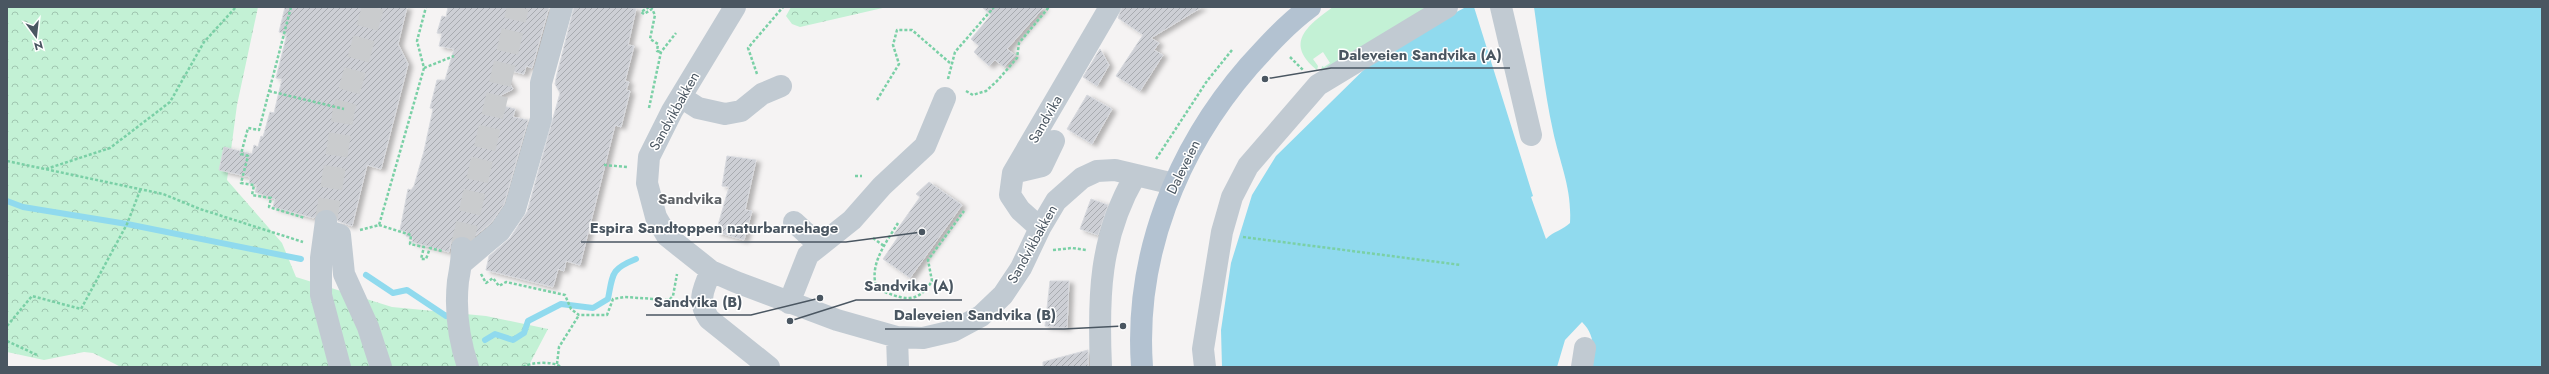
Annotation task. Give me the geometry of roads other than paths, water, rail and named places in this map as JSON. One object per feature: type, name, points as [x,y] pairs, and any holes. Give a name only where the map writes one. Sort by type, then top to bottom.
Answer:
[{"type":"main road","name":"Daleveien","points":[[1142,367],[1140,342],[1143,300],[1149,264],[1160,219],[1174,184],[1200,131],[1233,85],[1272,40],[1310,7]]},
{"type":"street","points":[[468,367],[462,348],[458,323],[456,260],[500,231],[515,209],[541,119],[541,83],[562,7]]},
{"type":"street","name":"Sandvikbakken","points":[[735,7],[681,97],[649,158],[647,183],[656,217],[667,236],[711,271],[790,303],[897,337],[923,338],[953,331],[981,316],[1003,295],[1021,268],[1040,228],[1056,201],[1082,178],[1097,171],[1115,170],[1135,176],[1174,184]]},
{"type":"street","name":"Sandvika","points":[[1040,228],[1020,210],[1010,195],[1013,173],[1110,7]]},
{"type":"street","points":[[1205,367],[1203,350],[1222,232],[1232,197],[1248,166],[1318,84],[1447,7]]},
{"type":"street","points":[[1501,7],[1531,135]]},
{"type":"street","points":[[681,97],[698,108],[725,114],[741,111],[772,90]]},
{"type":"street","points":[[790,303],[808,255],[852,220],[882,186],[925,146],[946,90]]},
{"type":"street","points":[[1013,173],[1042,166],[1054,141]]},
{"type":"street","points":[[1101,367],[1099,316],[1104,253],[1127,190],[1135,176]]},
{"type":"street","points":[[794,222],[819,245]]},
{"type":"street","points":[[340,367],[320,295],[328,232],[344,274],[368,327],[381,367]]},
{"type":"street","points":[[711,271],[700,301],[703,310],[709,319],[768,367]]},
{"type":"street","points":[[897,337],[898,367]]},
{"type":"water","points":[[1466,7],[1474,7],[1533,196],[1531,197],[1546,239],[1570,223],[1570,210],[1565,176],[1553,131],[1547,100],[1534,7],[2542,7],[2542,367],[1591,367],[1593,349],[1592,338],[1590,332],[1582,322],[1565,340],[1557,367],[1222,367],[1221,330],[1231,263],[1252,195],[1276,156],[1384,50]]},
{"type":"waterway","points":[[7,201],[23,207],[127,224],[301,259]]},
{"type":"waterway","points":[[485,340],[495,334],[513,340],[524,333],[528,321],[561,304],[593,308],[608,299],[612,278],[617,269],[636,259]]},
{"type":"waterway","points":[[366,275],[393,293],[407,290],[446,316]]},
{"type":"tunnel","points":[[326,221],[344,109],[373,7]]},
{"type":"tunnel","points":[[462,245],[518,7]]},
{"type":"place","name":"Daleveien Sandvika (A)","points":[[1265,79]]},
{"type":"place","name":"Espira Sandtoppen naturbarnehage","points":[[922,232]]},
{"type":"place","name":"Sandvika (B)","points":[[820,298]]},
{"type":"place","name":"Sandvika (A)","points":[[790,321]]},
{"type":"place","name":"Daleveien Sandvika (B)","points":[[1123,326]]},
{"type":"district","name":"Sandvika","points":[[690,199]]}]
